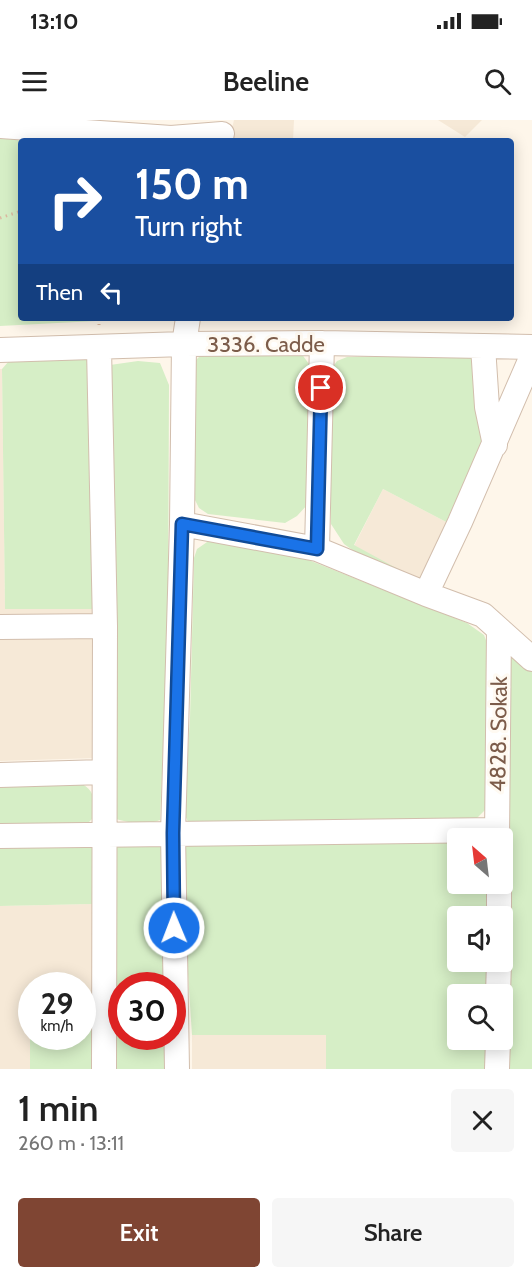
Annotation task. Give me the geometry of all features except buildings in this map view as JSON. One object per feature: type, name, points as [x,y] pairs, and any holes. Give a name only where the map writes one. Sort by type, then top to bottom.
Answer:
[{"type":"street","points":[[0,126],[171,138],[222,132]]},
{"type":"street","points":[[177,1069],[173,833],[182,524],[184,344],[188,321]]},
{"type":"street","points":[[317,549],[322,343]]},
{"type":"street","name":"3336. Cadde","points":[[0,350],[184,344],[532,346]]},
{"type":"street","points":[[483,346],[488,407],[495,445]]},
{"type":"street","points":[[99,348],[105,626],[104,1069]]},
{"type":"street","points":[[426,594],[495,445],[532,356]]},
{"type":"street","points":[[182,524],[317,549],[483,615],[532,658]]},
{"type":"street","points":[[0,627],[105,626]]},
{"type":"street","name":"4828. Sokak","points":[[496,828],[500,630]]},
{"type":"street","points":[[0,775],[104,772]]},
{"type":"street","points":[[0,836],[173,833],[447,834]]},
{"type":"street","points":[[497,1069],[498,1050]]},
{"type":"path","points":[[0,218],[18,213]]},
{"type":"shaded area","points":[[234,120],[294,120],[293,138],[230,138]]},
{"type":"shaded area","points":[[438,120],[482,120],[465,137]]},
{"type":"shaded area","points":[[0,369],[2,369],[5,608],[95,609],[97,758],[0,761]]},
{"type":"shaded area","points":[[383,489],[452,525],[422,582],[354,546]]},
{"type":"shaded area","points":[[92,904],[94,972],[18,972],[18,1050],[30,1050],[30,1069],[0,1069],[0,906]]},
{"type":"shaded area","points":[[192,1035],[326,1035],[326,1069],[192,1069]]},
{"type":"green space","points":[[0,135],[50,138],[18,138],[18,321],[96,321],[0,326]]},
{"type":"green space","points":[[301,353],[309,364],[315,381],[308,504],[297,516],[285,523],[208,514],[199,508],[193,496],[195,361],[200,356]]},
{"type":"green space","points":[[467,354],[475,358],[488,443],[452,525],[383,489],[354,545],[422,582],[368,561],[344,544],[331,524],[330,371],[337,361],[347,357]]},
{"type":"green space","points":[[86,358],[89,360],[95,609],[5,609],[2,369],[9,361]]},
{"type":"green space","points":[[138,361],[160,363],[169,385],[168,633],[160,820],[142,823],[112,818],[110,365]]},
{"type":"green space","points":[[210,540],[301,557],[467,623],[484,635],[490,651],[492,800],[475,820],[189,824],[184,813],[190,718],[194,558],[197,549]]},
{"type":"green space","points":[[508,653],[532,665],[532,1069],[505,1069],[507,1050],[513,1050],[513,984],[510,984],[510,972],[513,972],[513,906],[511,906],[511,894],[513,894],[513,828],[510,828]]},
{"type":"green space","points":[[82,784],[90,790],[93,798],[94,817],[89,822],[79,825],[0,828],[0,786]]},
{"type":"green space","points":[[447,838],[447,894],[491,894],[490,906],[447,906],[447,972],[489,972],[488,984],[447,984],[447,1050],[487,1050],[487,1069],[326,1069],[326,1035],[192,1035],[180,852],[182,840]]},
{"type":"green space","points":[[118,840],[164,841],[168,972],[113,972],[111,857]]},
{"type":"green space","points":[[90,843],[93,851],[92,904],[0,906],[0,844]]},
{"type":"green space","points":[[30,1050],[96,1050],[96,1069],[30,1069]]},
{"type":"green space","points":[[114,1050],[168,1050],[168,1069],[114,1069]]},
{"type":"route","points":[[174,928],[173,833],[182,524],[317,549],[321,388]]}]
